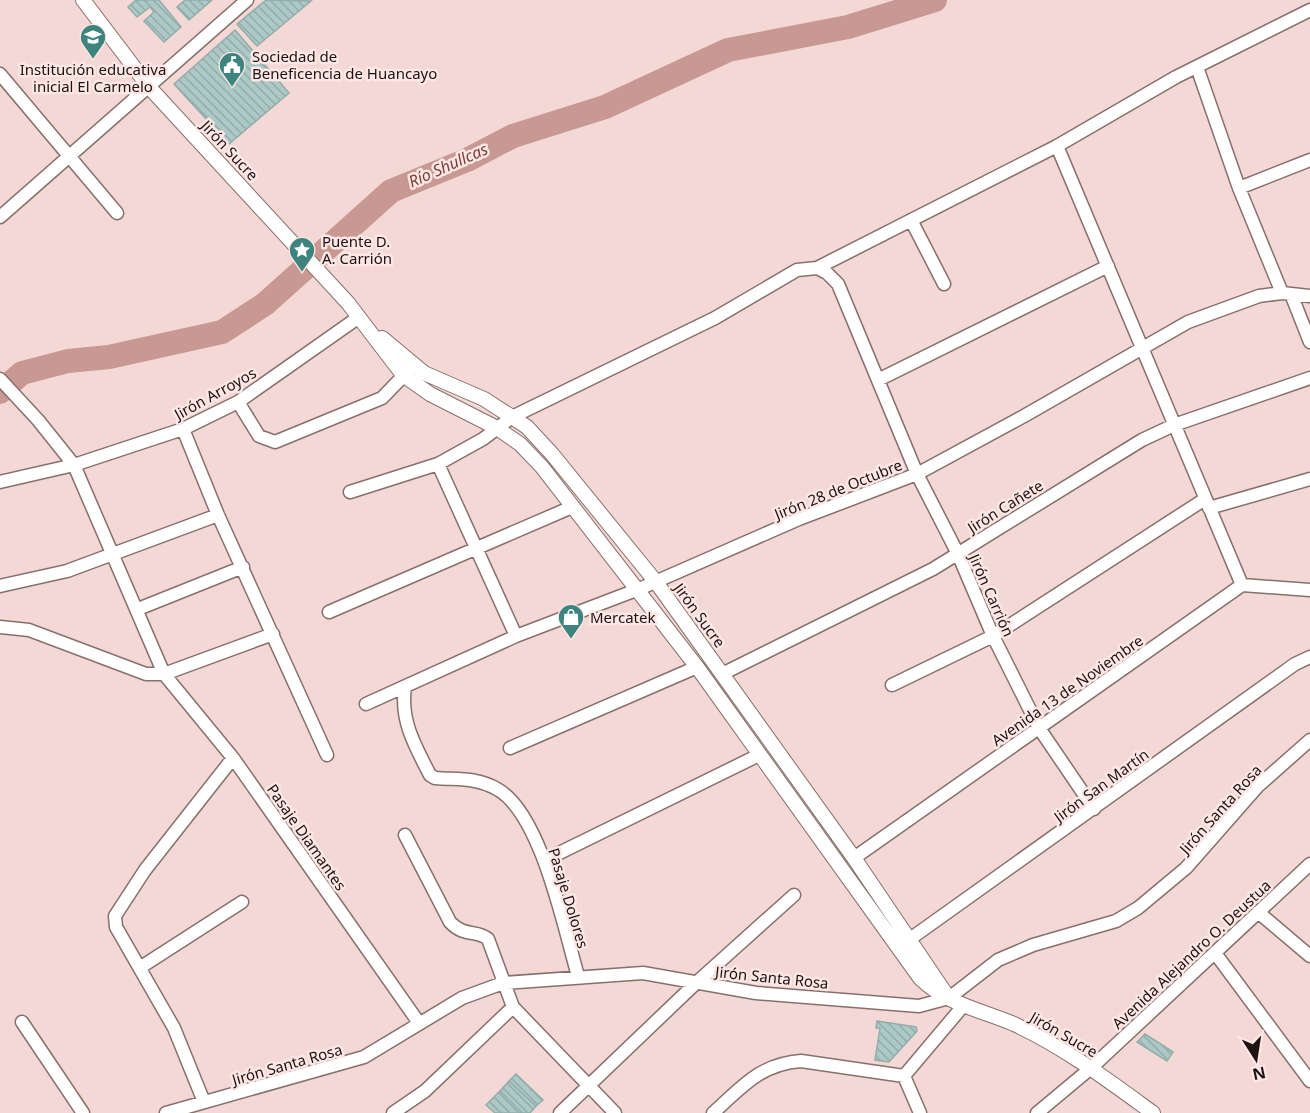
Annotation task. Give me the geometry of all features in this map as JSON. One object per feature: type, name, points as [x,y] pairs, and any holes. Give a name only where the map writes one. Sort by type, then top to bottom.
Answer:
[{"type":"street","name":"Jirón Sucre","points":[[83,0],[149,87],[255,200],[430,394],[497,428],[520,444],[542,467],[639,589],[697,667],[920,978],[932,990],[963,1006],[1014,1024],[1091,1068],[1154,1113]]},
{"type":"street","points":[[0,217],[247,0]]},
{"type":"street","points":[[350,492],[438,464],[483,439],[512,417],[715,318],[797,270],[817,268],[1057,146],[1197,67],[1309,14]]},
{"type":"street","points":[[1197,67],[1239,188],[1310,342]]},
{"type":"street","points":[[0,74],[117,213]]},
{"type":"street","points":[[1057,146],[1242,585],[1310,590]]},
{"type":"street","points":[[1239,188],[1310,160]]},
{"type":"street","points":[[911,220],[944,284]]},
{"type":"street","points":[[878,380],[1108,266]]},
{"type":"street","name":"Jirón Carrión","points":[[817,268],[827,273],[838,284],[917,474],[958,554],[993,636],[1039,728],[1094,809]]},
{"type":"street","name":"Jirón 28 de Octubre","points":[[366,704],[516,636],[639,589],[799,519],[917,474],[1188,322],[1259,296],[1286,293],[1310,296]]},
{"type":"street","name":"Jirón Arroyos","points":[[0,482],[74,465],[183,429],[238,402],[359,317]]},
{"type":"street","name":"Jirón Sucre","points":[[408,371],[484,399],[527,427],[552,454],[656,582],[854,858],[949,998]]},
{"type":"street","points":[[238,402],[253,429],[265,440],[275,442],[382,398],[408,371]]},
{"type":"street","name":"Jirón Cañete","points":[[722,674],[958,554],[1101,464],[1174,425],[1310,378]]},
{"type":"street","name":"Pasaje Diamantes","points":[[0,379],[38,420],[74,465],[165,674],[233,759],[419,1023]]},
{"type":"street","points":[[183,429],[218,515],[327,755]]},
{"type":"street","points":[[438,464],[516,636]]},
{"type":"street","points":[[892,685],[993,636],[1207,503],[1310,479]]},
{"type":"street","points":[[329,612],[477,546],[572,507]]},
{"type":"street","points":[[0,586],[52,575],[114,555],[218,515]]},
{"type":"street","points":[[138,609],[243,567]]},
{"type":"street","name":"Avenida 13 de Noviembre","points":[[854,858],[1242,585]]},
{"type":"street","points":[[0,627],[28,630],[139,672],[165,674],[273,634]]},
{"type":"street","name":"Jirón San Martín","points":[[910,939],[1295,664],[1310,657]]},
{"type":"street","points":[[510,748],[697,667]]},
{"type":"street","name":"Pasaje Dolores","points":[[405,688],[403,703],[405,722],[430,775],[435,778],[471,778],[499,790],[519,810],[545,860],[578,975]]},
{"type":"street","name":"Jirón Santa Rosa","points":[[166,1113],[364,1057],[462,998],[503,983],[578,975],[643,973],[756,993],[919,1006],[949,998],[998,960],[1033,945],[1116,921],[1138,908],[1186,868],[1258,786],[1310,740]]},
{"type":"street","points":[[545,860],[759,755]]},
{"type":"street","points":[[204,1102],[174,1028],[116,927],[117,910],[180,823],[233,759]]},
{"type":"street","points":[[405,835],[450,922],[461,931],[485,936],[488,939],[513,1007],[615,1113]]},
{"type":"street","name":"Avenida Alejandro O. Deustua","points":[[1037,1113],[1091,1068],[1310,864]]},
{"type":"street","points":[[560,1113],[696,983],[794,896]]},
{"type":"street","points":[[141,967],[242,902]]},
{"type":"street","points":[[1258,912],[1310,956]]},
{"type":"street","points":[[1215,953],[1310,1081]]},
{"type":"street","points":[[904,1076],[963,1006]]},
{"type":"street","points":[[393,1113],[425,1091],[513,1007]]},
{"type":"street","points":[[22,1022],[83,1113]]},
{"type":"street","points":[[713,1113],[759,1072],[786,1062],[801,1061],[904,1076]]},
{"type":"street","points":[[904,1076],[920,1113]]},
{"type":"building","points":[[136,0],[159,0],[181,27],[164,42],[144,21],[154,12],[150,7],[137,17],[128,7]]},
{"type":"building","points":[[185,0],[212,0],[189,20],[177,7]]},
{"type":"building","points":[[266,0],[311,1],[257,46],[237,24]]},
{"type":"building","name":"Sociedad de Beneficencia de Huancayo","points":[[235,30],[289,93],[229,144],[174,84]]},
{"type":"building","points":[[877,1021],[916,1027],[917,1031],[889,1062],[875,1060],[880,1028],[876,1028]]},
{"type":"building","points":[[1145,1034],[1173,1052],[1167,1061],[1137,1042]]},
{"type":"building","points":[[516,1074],[543,1100],[536,1106],[509,1081]]},
{"type":"building","points":[[509,1081],[536,1106],[530,1113],[522,1113],[500,1091]]},
{"type":"building","points":[[500,1091],[522,1113],[495,1113],[486,1105]]},
{"type":"waterway","name":"Río Shullcas","points":[[0,392],[22,373],[68,361],[109,357],[222,332],[265,304],[391,191],[467,160],[513,136],[605,107],[728,50],[848,27],[935,0]]},
{"type":"place","name":"Institución educativa inicial El Carmelo","points":[[93,60]]},
{"type":"place","name":"Sociedad de Beneficencia de Huancayo","points":[[232,88]]},
{"type":"place","name":"Puente D. A. Carrión","points":[[302,273]]},
{"type":"place","name":"Mercatek","points":[[571,640]]}]
